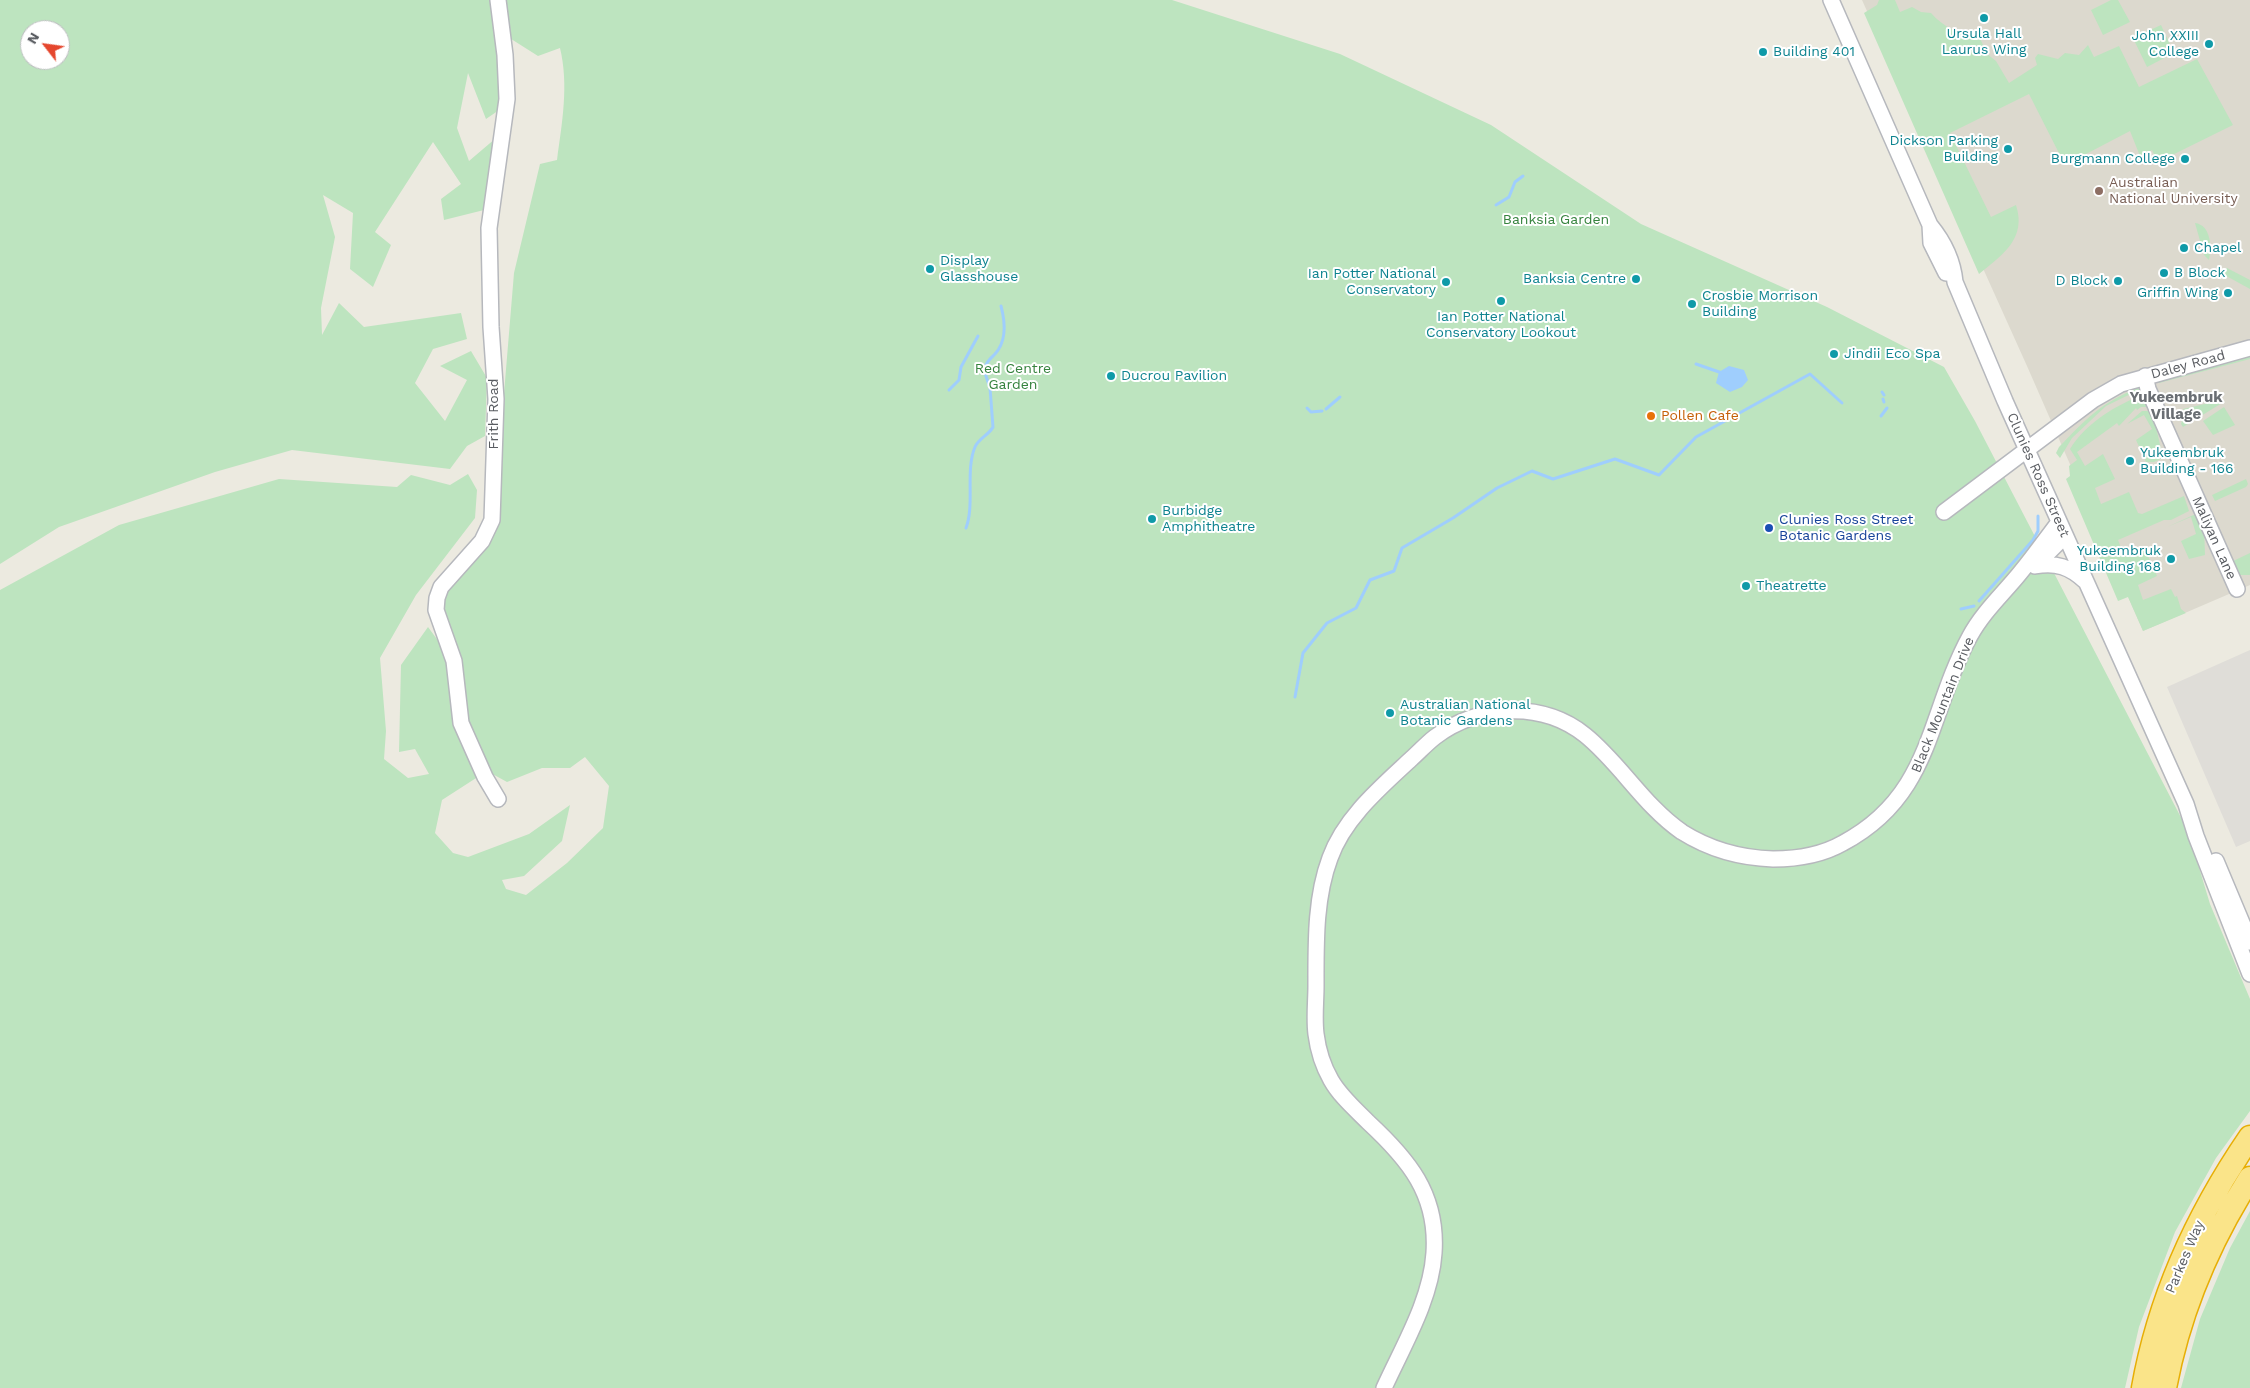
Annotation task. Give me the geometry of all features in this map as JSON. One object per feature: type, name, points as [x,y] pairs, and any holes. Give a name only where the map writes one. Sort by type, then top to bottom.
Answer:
[{"type":"highway","name":"Parkes Way","points":[[2143,1388],[2152,1347],[2179,1264],[2213,1196],[2250,1137]]},
{"type":"highway","name":"Parkes Way","points":[[2165,1388],[2179,1332],[2196,1281],[2216,1237],[2250,1178]]},
{"type":"street","name":"Frith Road","points":[[498,0],[505,55],[507,99],[489,228],[491,327],[496,399],[492,520],[482,541],[441,588],[437,598],[436,610],[454,661],[461,723],[485,777],[498,800]]},
{"type":"street","name":"Clunies Ross Street","points":[[1831,0],[1930,226],[1940,238],[1954,268],[1955,282],[2027,451],[2186,804],[2196,836],[2250,974]]},
{"type":"street","name":"Daley Road","points":[[1944,512],[2093,400],[2121,384],[2250,348]]},
{"type":"street","name":"Maliyan Lane","points":[[2145,376],[2148,389],[2237,589]]},
{"type":"street","name":"Black Mountain Drive","points":[[1384,1388],[1426,1291],[1434,1254],[1434,1234],[1432,1214],[1425,1190],[1414,1170],[1397,1148],[1350,1105],[1336,1088],[1320,1055],[1316,1033],[1318,908],[1330,858],[1343,830],[1396,772],[1434,738],[1474,716],[1511,710],[1534,712],[1553,717],[1586,736],[1656,810],[1681,831],[1708,845],[1732,854],[1756,858],[1786,859],[1812,855],[1839,846],[1868,829],[1892,806],[1915,775],[1926,751],[1953,673],[1970,637],[1988,610],[2028,569],[2062,529]]},
{"type":"street","points":[[2028,569],[2049,563],[2065,567],[2086,582]]},
{"type":"street","name":"Clunies Ross Street","points":[[2186,804],[2204,833],[2250,942]]},
{"type":"street","points":[[2236,905],[2250,926]]},
{"type":"shaded area","name":"Australian National University","points":[[1862,0],[2250,0],[2250,585],[2143,631],[2027,366]]},
{"type":"shaded area","points":[[2250,650],[2250,841],[2236,847],[2167,687]]},
{"type":"green space","points":[[0,0],[493,0],[505,106],[486,119],[468,73],[457,128],[469,161],[496,138],[488,209],[444,220],[441,199],[461,184],[433,142],[375,232],[391,245],[373,287],[350,269],[353,213],[323,195],[335,237],[321,308],[322,335],[339,303],[364,327],[461,313],[467,339],[433,349],[415,383],[445,421],[467,380],[440,366],[471,351],[487,378],[485,436],[467,446],[450,469],[292,450],[215,472],[59,527],[0,564]]},
{"type":"green space","name":"Australian National Botanic Gardens","points":[[503,0],[1172,0],[1340,54],[1491,125],[1641,224],[1827,307],[1944,367],[1975,421],[2188,831],[2210,904],[2250,999],[2250,1111],[2216,1158],[2175,1232],[2139,1327],[2125,1388],[0,1388],[0,590],[119,525],[279,479],[397,487],[411,475],[450,485],[468,474],[477,490],[475,518],[416,595],[380,658],[386,731],[384,759],[408,778],[429,774],[415,749],[399,752],[401,665],[428,627],[453,661],[461,661],[442,605],[448,583],[492,538],[514,273],[540,164],[557,160],[563,118],[564,76],[560,48],[538,56],[508,37]],"holes":[[[585,757],[609,786],[603,828],[567,863],[526,895],[506,889],[502,880],[524,876],[562,841],[570,805],[529,834],[468,857],[453,853],[435,833],[442,800],[487,771],[507,782],[542,768],[570,768]]]},
{"type":"green space","points":[[1879,0],[1895,0],[1900,12],[1912,7],[1921,12],[1931,13],[1952,29],[1965,34],[1979,36],[1987,54],[1996,61],[2009,83],[2037,65],[2035,58],[2038,54],[2058,59],[2065,53],[2079,55],[2088,45],[2094,57],[2119,46],[2139,87],[2197,59],[2233,125],[2158,162],[2152,150],[2140,156],[2130,131],[2065,165],[2029,94],[1950,133],[1991,217],[2016,205],[2019,217],[2015,237],[2010,245],[2004,253],[1979,274],[1864,13],[1877,5]]},
{"type":"green space","points":[[2111,0],[2118,0],[2130,22],[2103,35],[2091,10]]},
{"type":"green space","points":[[2161,25],[2174,53],[2147,67],[2133,38]]},
{"type":"green space","points":[[2195,223],[2204,228],[2209,237],[2209,260],[2204,255]]},
{"type":"green space","points":[[2227,268],[2250,280],[2250,289],[2219,272],[2219,270]]},
{"type":"green space","points":[[2250,355],[2250,359],[2159,383],[2158,379]]},
{"type":"green space","points":[[2142,386],[2143,388],[2106,406],[2072,438],[2060,458],[2056,453],[2059,447],[2096,411],[2116,398]]},
{"type":"green space","points":[[2145,394],[2148,407],[2141,407],[2137,410],[2136,408],[2119,426],[2117,423],[2077,452],[2085,466],[2103,454],[2115,479],[2095,488],[2101,504],[2129,492],[2138,513],[2142,514],[2184,496],[2189,511],[2171,520],[2164,520],[2118,540],[2124,555],[2144,547],[2157,576],[2138,585],[2143,600],[2171,589],[2175,597],[2177,596],[2181,609],[2186,613],[2143,631],[2128,597],[2118,601],[2066,479],[2070,476],[2069,466],[2077,460],[2070,449],[2077,439],[2113,409]]},
{"type":"green space","points":[[2222,400],[2222,403],[2183,427],[2181,424],[2187,415],[2183,409]]},
{"type":"green space","points":[[2224,407],[2235,425],[2213,435],[2203,421]]},
{"type":"green space","points":[[2142,411],[2151,411],[2154,418],[2163,458],[2154,462],[2146,462],[2136,440],[2152,429],[2144,415],[2127,424]]},
{"type":"green space","points":[[2246,479],[2248,484],[2246,487],[2215,501],[2212,495]]},
{"type":"green space","points":[[2198,513],[2204,527],[2205,555],[2189,559],[2181,541],[2196,534],[2191,517],[2167,527]]},
{"type":"green space","points":[[2250,553],[2250,575],[2237,575],[2231,562]]},
{"type":"green space","points":[[2250,1211],[2250,1388],[2181,1388],[2200,1319],[2230,1248]]},
{"type":"water","points":[[1729,366],[1744,370],[1748,380],[1742,387],[1730,392],[1716,383],[1719,372]]},
{"type":"waterway","points":[[1496,205],[1509,197],[1515,182],[1523,176]]},
{"type":"waterway","points":[[966,528],[970,509],[972,456],[977,444],[993,427],[990,388],[984,370],[1002,343],[1004,324],[1001,306]]},
{"type":"waterway","points":[[949,390],[959,380],[961,367],[978,336]]},
{"type":"waterway","points":[[1696,364],[1722,373]]},
{"type":"waterway","points":[[1295,697],[1303,653],[1327,623],[1356,608],[1370,580],[1394,571],[1402,548],[1453,518],[1497,488],[1532,471],[1553,479],[1615,459],[1659,475],[1696,437],[1810,374],[1842,403]]},
{"type":"waterway","points":[[1326,409],[1340,397]]},
{"type":"waterway","points":[[1307,408],[1311,412],[1322,411]]},
{"type":"waterway","points":[[1881,416],[1887,408]]},
{"type":"waterway","points":[[1979,601],[2033,540],[2038,531],[2038,516]]},
{"type":"waterway","points":[[1961,609],[1974,606]]},
{"type":"place","name":"Ursula Hall Laurus Wing","points":[[1984,18]]},
{"type":"place","name":"John XXIII College","points":[[2209,44]]},
{"type":"place","name":"Building 401","points":[[1763,52]]},
{"type":"place","name":"Dickson Parking Building","points":[[2008,149]]},
{"type":"place","name":"Burgmann College","points":[[2185,159]]},
{"type":"place","name":"Australian National University","points":[[2099,191]]},
{"type":"place","name":"Chapel","points":[[2184,248]]},
{"type":"place","name":"Display Glasshouse","points":[[930,269]]},
{"type":"place","name":"B Block","points":[[2164,273]]},
{"type":"place","name":"Banksia Centre","points":[[1636,279]]},
{"type":"place","name":"D Block","points":[[2118,281]]},
{"type":"place","name":"Ian Potter National Conservatory","points":[[1446,282]]},
{"type":"place","name":"Griffin Wing","points":[[2228,293]]},
{"type":"place","name":"Ian Potter National Conservatory Lookout","points":[[1501,301]]},
{"type":"place","name":"Crosbie Morrison Building","points":[[1692,304]]},
{"type":"place","name":"Jindii Eco Spa","points":[[1834,354]]},
{"type":"place","name":"Ducrou Pavilion","points":[[1111,376]]},
{"type":"place","name":"Pollen Cafe","points":[[1651,416]]},
{"type":"place","name":"Yukeembruk Building - 166","points":[[2130,461]]},
{"type":"place","name":"Burbidge Amphitheatre","points":[[1152,519]]},
{"type":"place","name":"Clunies Ross Street Botanic Gardens","points":[[1769,528]]},
{"type":"place","name":"Yukeembruk Building 168","points":[[2171,559]]},
{"type":"place","name":"Theatrette","points":[[1746,586]]},
{"type":"place","name":"Australian National Botanic Gardens","points":[[1390,713]]},
{"type":"district","name":"Yukeembruk Village","points":[[2176,406]]},
{"type":"park label","name":"Banksia Garden","points":[[1556,220]]},
{"type":"park label","name":"Red Centre Garden","points":[[1013,378]]}]
